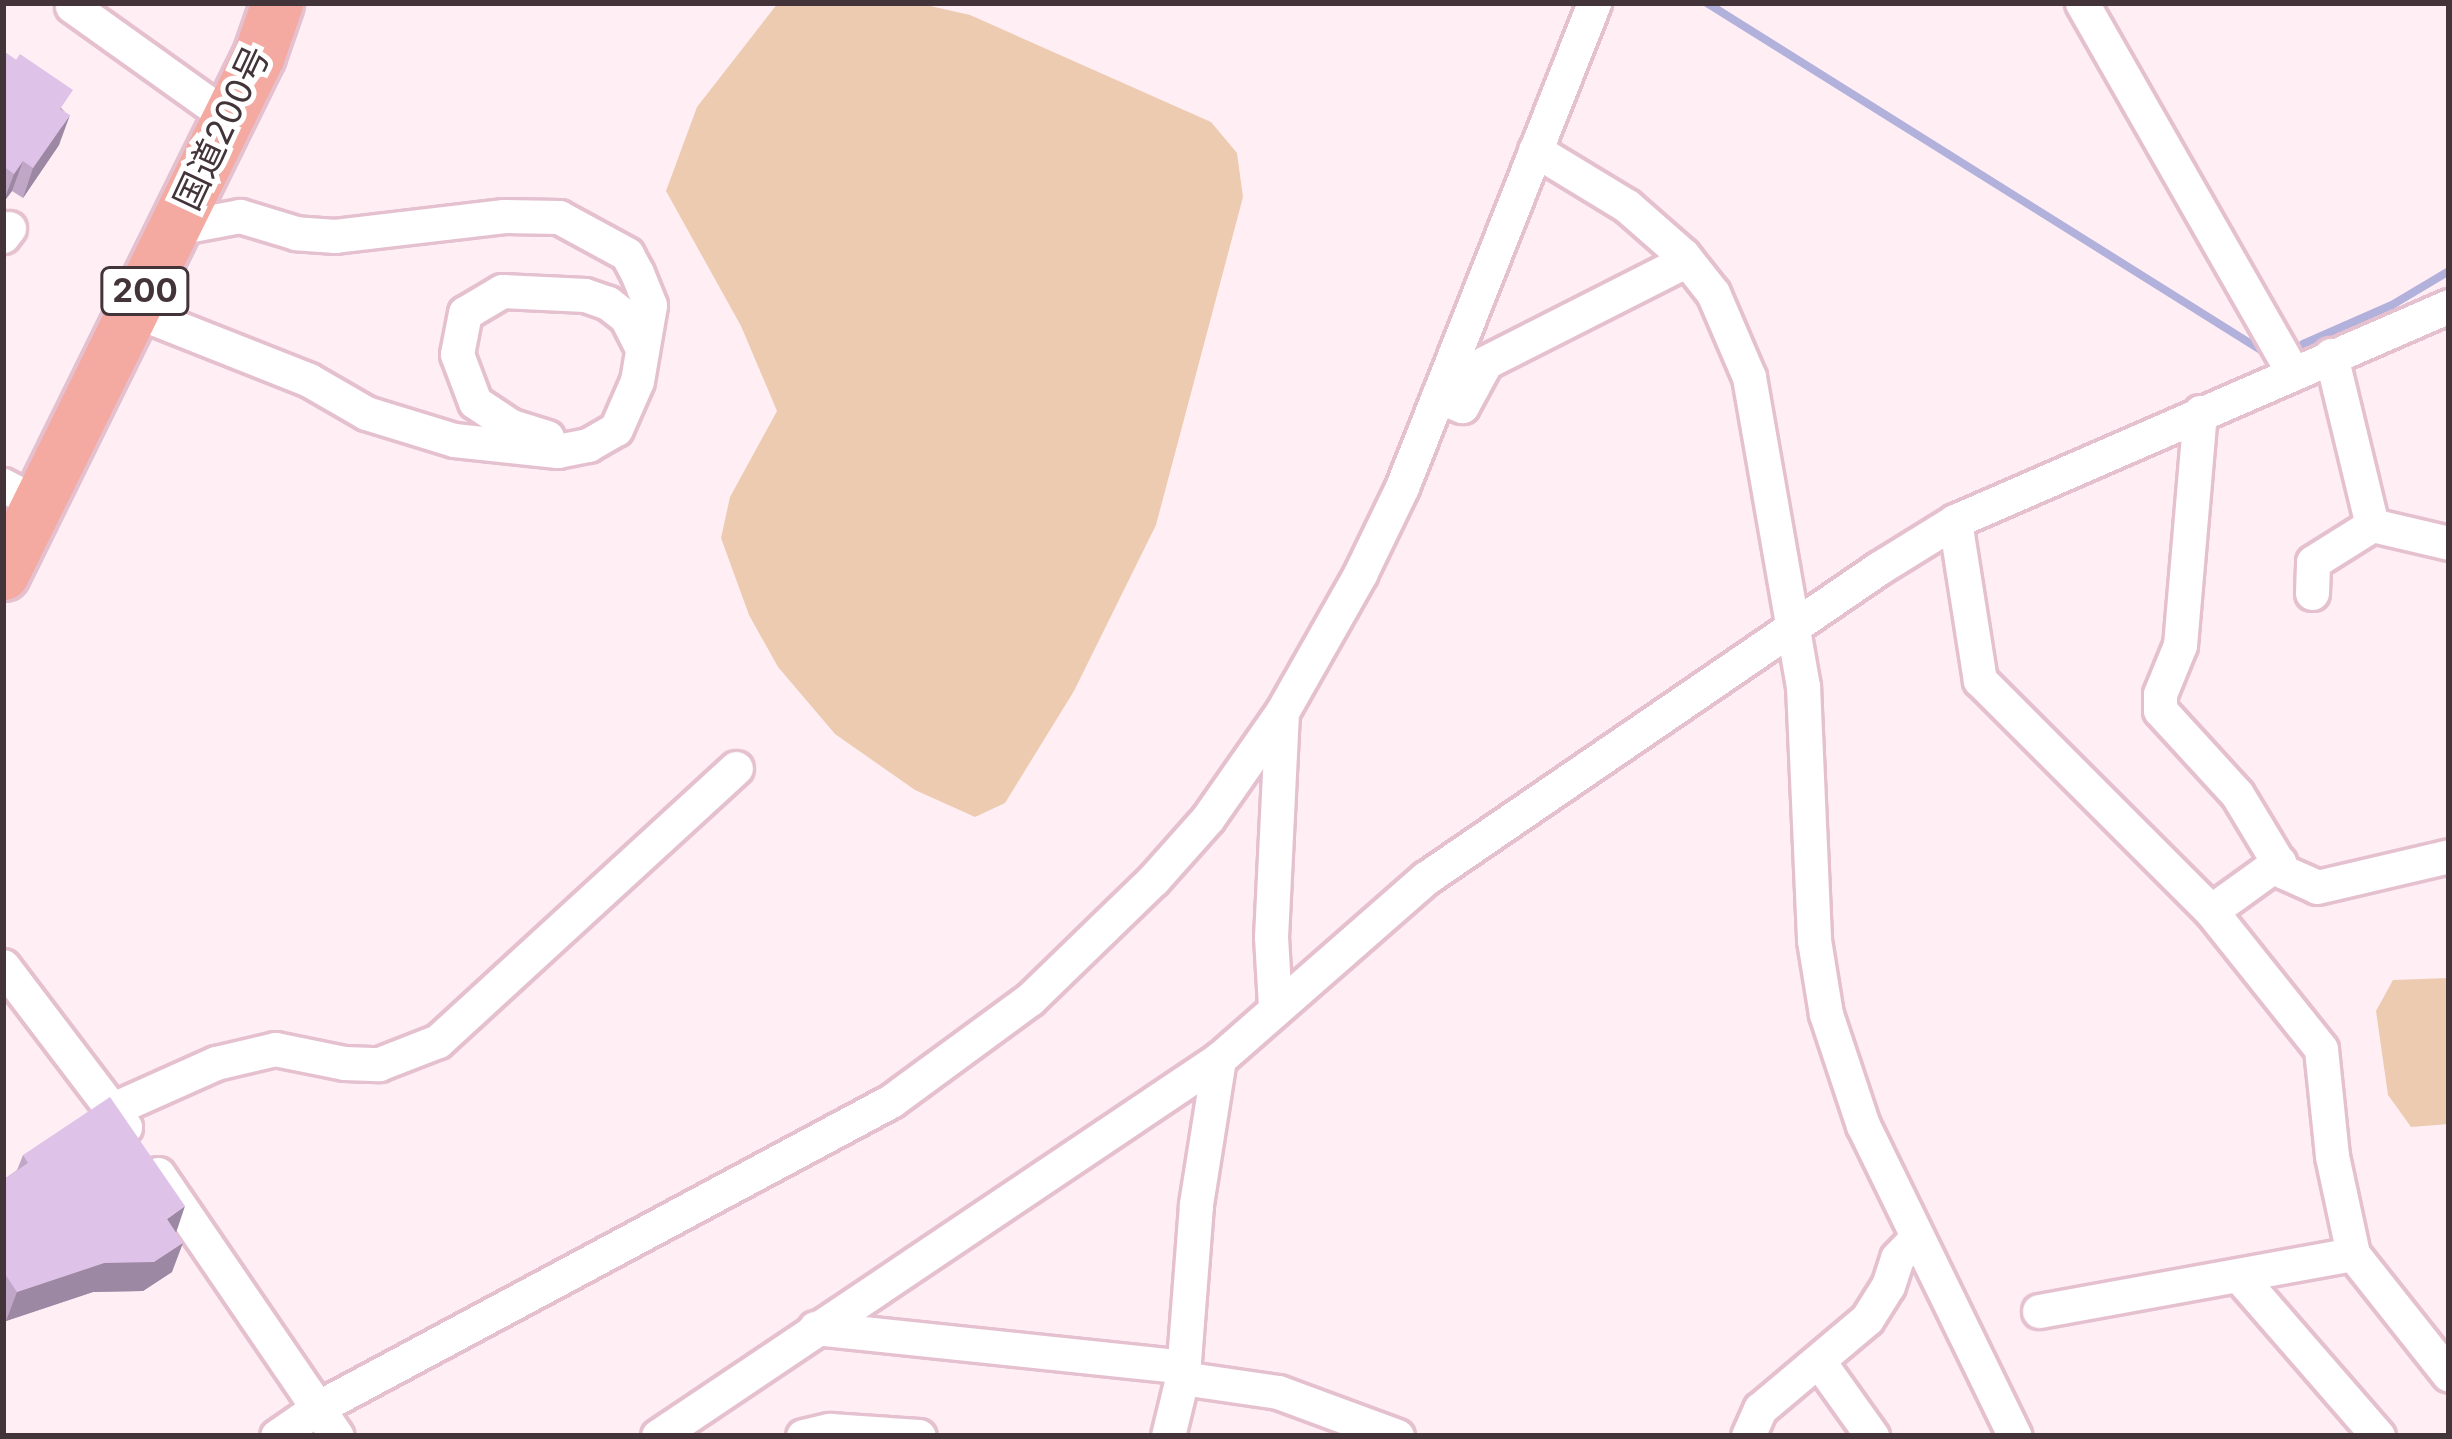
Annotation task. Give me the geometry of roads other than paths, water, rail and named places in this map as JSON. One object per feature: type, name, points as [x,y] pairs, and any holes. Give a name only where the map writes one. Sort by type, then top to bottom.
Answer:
[{"type":"highway","name":"国道200号","points":[[3,574],[21,494],[135,311],[229,118],[277,3]]},
{"type":"street","points":[[277,1436],[328,1422],[891,1101],[1080,954],[1153,880],[1208,818],[1282,712],[1360,574],[1438,396],[1594,3]]},
{"type":"street","points":[[2082,3],[2292,371]]},
{"type":"street","points":[[72,4],[229,118]]},
{"type":"street","points":[[1535,151],[1627,206],[1687,260],[1713,293],[1749,376],[1803,686],[1814,940],[1826,1014],[1863,1125],[2015,1436]]},
{"type":"street","points":[[135,311],[309,380],[366,413],[454,440],[557,451],[604,439],[616,429],[637,381],[650,305],[627,254],[560,217],[504,216],[334,236],[296,233],[239,216],[176,227]]},
{"type":"street","points":[[1438,396],[1462,406],[1486,362],[1687,260]]},
{"type":"street","points":[[578,447],[511,426],[475,402],[457,354],[465,314],[502,290],[585,296],[608,303],[626,317],[642,348]]},
{"type":"street","points":[[658,1436],[1220,1059],[1426,878],[1955,521],[2449,306]]},
{"type":"street","points":[[2331,355],[2372,525]]},
{"type":"street","points":[[2200,412],[2180,645],[2161,694],[2160,710],[2237,794],[2284,872],[2317,887],[2449,856]]},
{"type":"street","points":[[1955,521],[1980,680],[2211,911],[2321,1049],[2332,1156],[2353,1254],[2449,1376]]},
{"type":"street","points":[[2312,593],[2314,562],[2372,525],[2449,543]]},
{"type":"street","points":[[1275,1006],[1271,937],[1282,712]]},
{"type":"street","points":[[113,1109],[216,1063],[274,1048],[344,1064],[379,1064],[438,1041],[736,768]]},
{"type":"street","points":[[2211,911],[2279,862]]},
{"type":"street","points":[[3,966],[113,1109],[328,1422]]},
{"type":"street","points":[[1168,1436],[1182,1372],[1196,1204],[1220,1059]]},
{"type":"street","points":[[1759,1429],[1868,1319],[1888,1286],[1897,1258],[1917,1237]]},
{"type":"street","points":[[2039,1311],[2353,1254]]},
{"type":"street","points":[[2239,1276],[2378,1436]]},
{"type":"street","points":[[815,1328],[1182,1372],[1278,1392],[1397,1436]]},
{"type":"street","points":[[1820,1363],[1873,1436]]},
{"type":"street","points":[[803,1436],[830,1430],[919,1436]]},
{"type":"waterway","points":[[1707,3],[2264,352]]},
{"type":"waterway","points":[[2303,344],[2392,305],[2449,271]]}]
